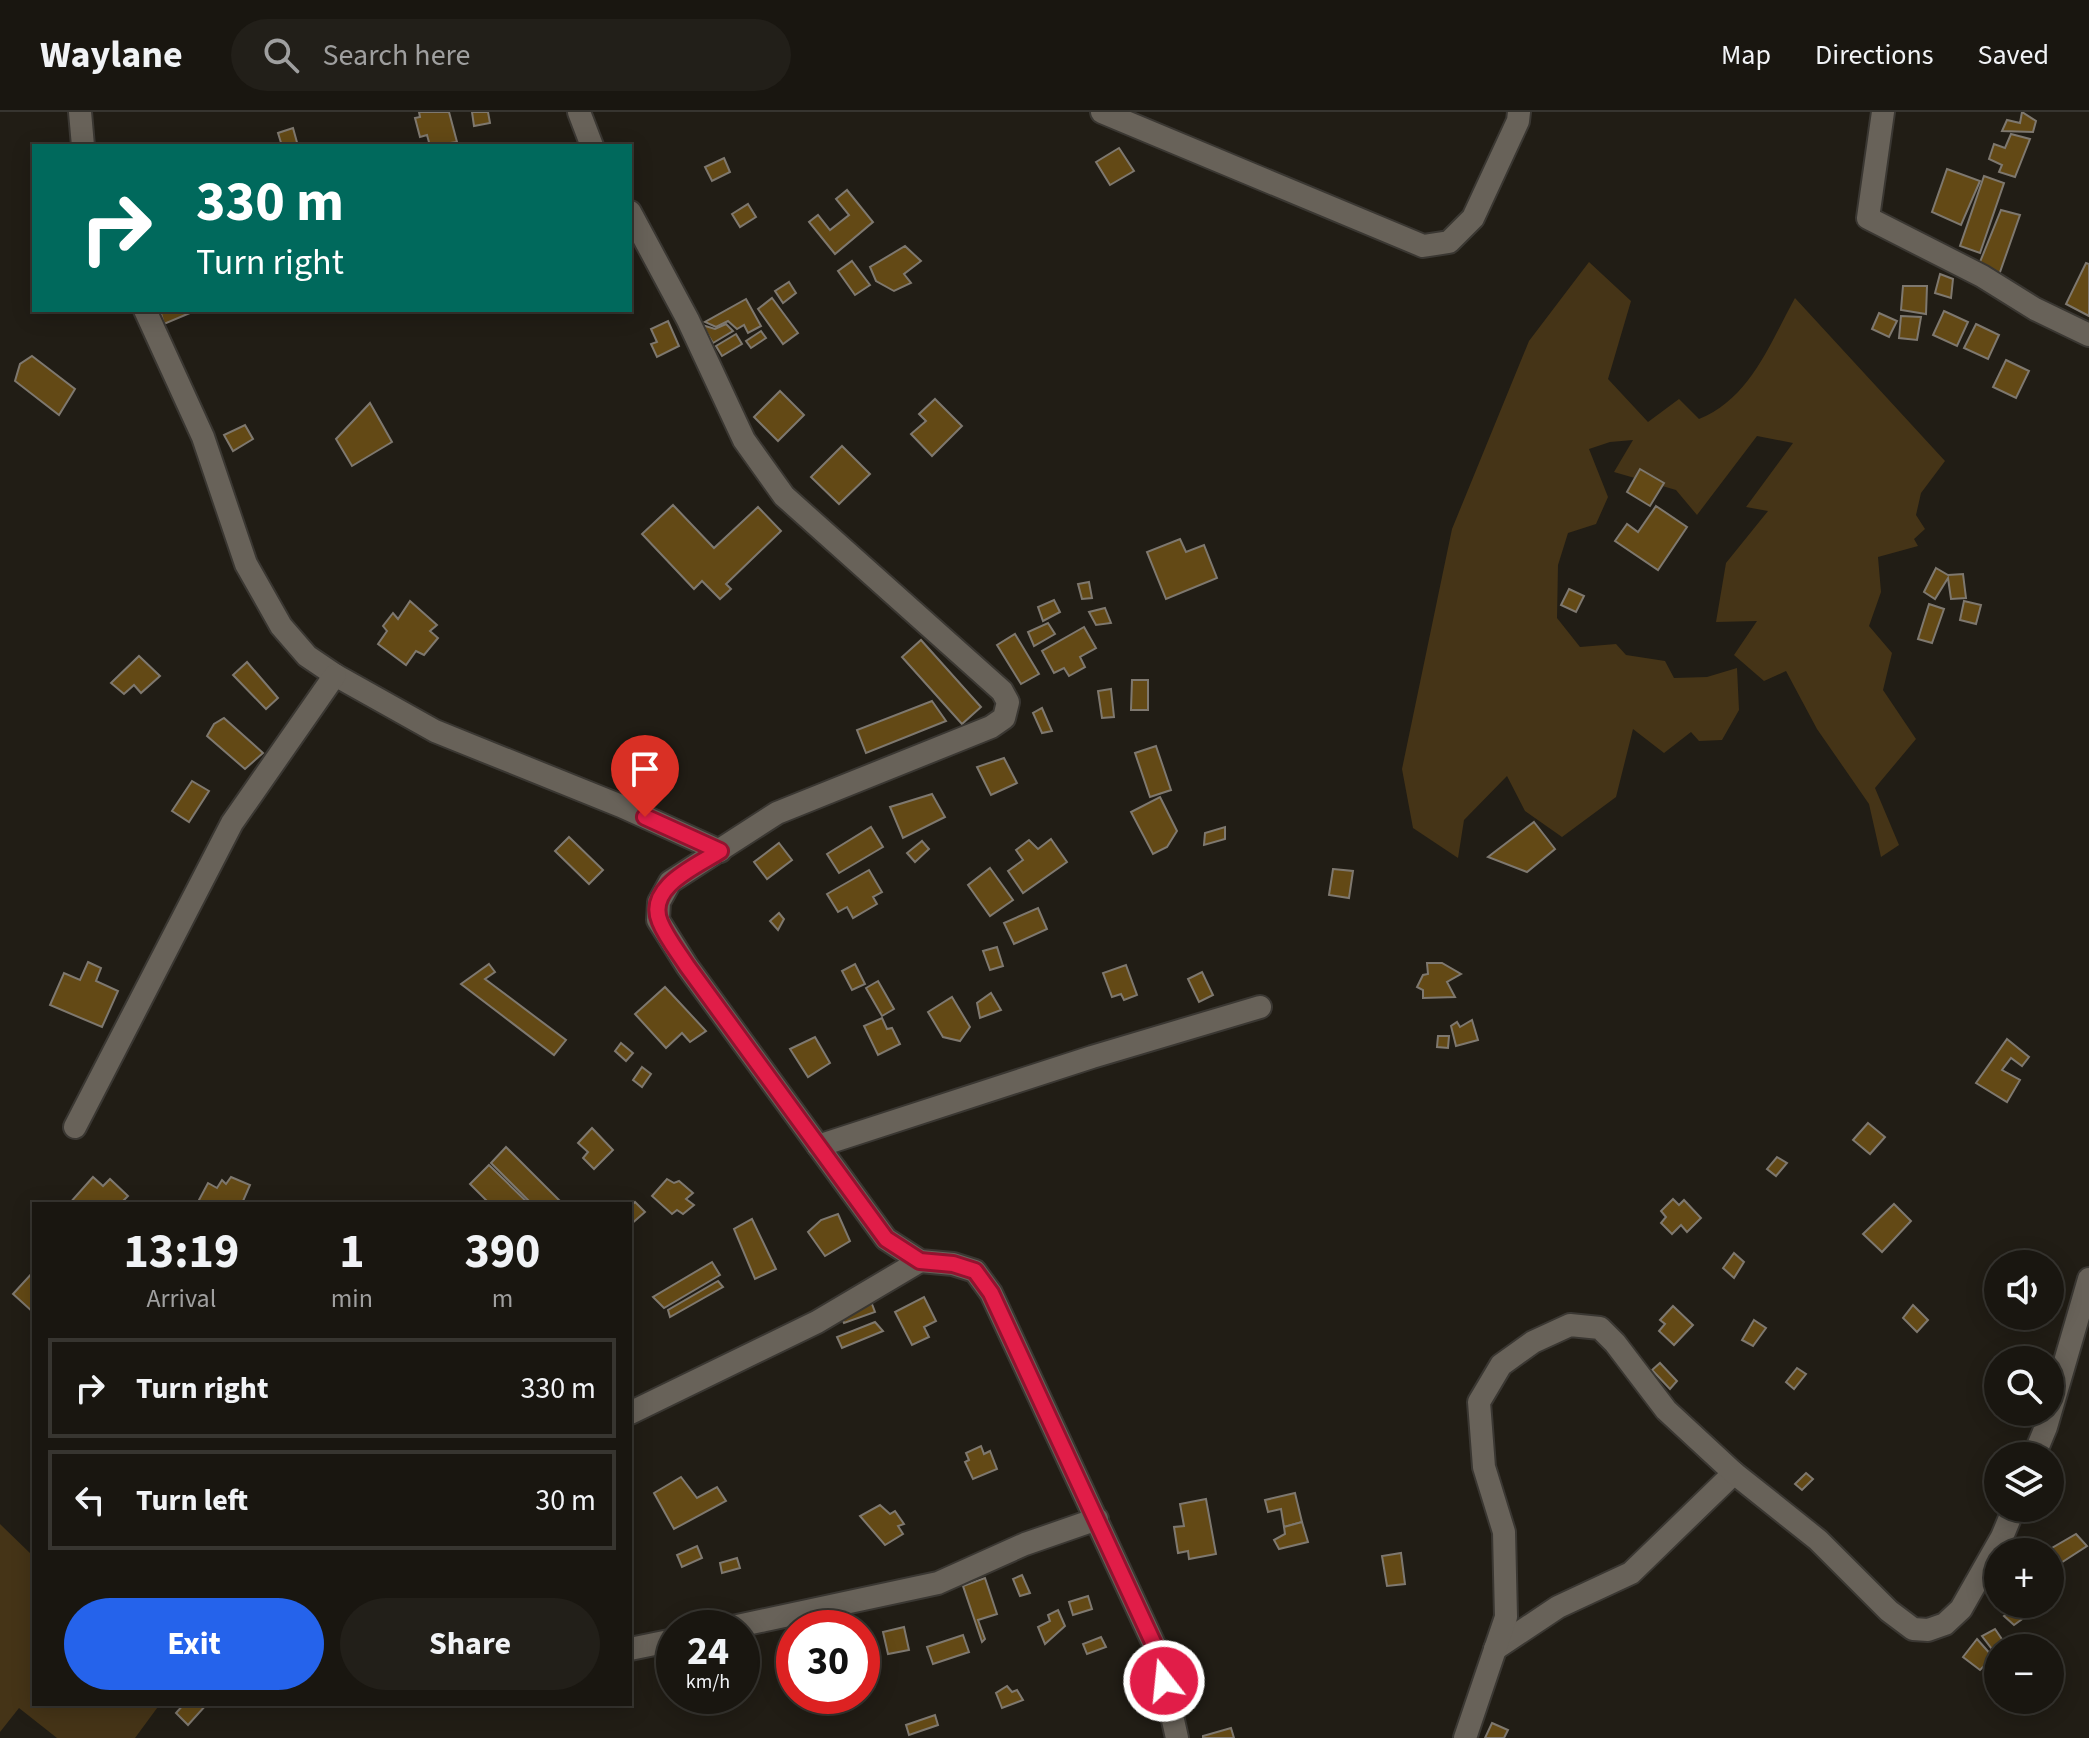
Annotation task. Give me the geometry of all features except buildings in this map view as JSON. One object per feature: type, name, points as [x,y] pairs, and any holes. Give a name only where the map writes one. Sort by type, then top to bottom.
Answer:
[{"type":"street","points":[[80,112],[83,144]]},
{"type":"street","points":[[579,112],[591,144]]},
{"type":"street","points":[[1102,112],[1423,246],[1449,242],[1473,218],[1518,121],[1519,112]]},
{"type":"street","points":[[1883,112],[1868,218],[2089,335]]},
{"type":"street","points":[[632,216],[688,320],[744,440],[784,496],[1002,691],[1008,702],[1004,718],[991,727],[777,813],[670,882],[659,902],[658,920],[687,966],[886,1239],[920,1261],[953,1264],[975,1271],[991,1293],[1158,1653],[1177,1738]]},
{"type":"street","points":[[146,312],[203,437],[246,564],[281,626],[307,656],[435,731],[621,806],[720,851]]},
{"type":"street","points":[[75,1127],[232,823],[335,675]]},
{"type":"street","points":[[818,1146],[1092,1057],[1260,1007]]},
{"type":"street","points":[[632,1412],[817,1322],[920,1261]]},
{"type":"street","points":[[2040,1442],[2089,1279]]},
{"type":"street","points":[[1465,1738],[1506,1617],[1504,1532],[1484,1467],[1479,1402],[1501,1365],[1533,1342],[1570,1325],[1600,1328],[1666,1410],[1734,1473],[1818,1540],[1889,1611],[1913,1629],[1928,1630],[1945,1624],[1961,1609],[2008,1522]]},
{"type":"street","points":[[1495,1649],[1558,1607],[1631,1573],[1734,1473]]},
{"type":"street","points":[[760,1621],[938,1583],[1025,1544],[1097,1519]]},
{"type":"street","points":[[632,1649],[656,1644]]},
{"type":"shaded area","points":[[1589,262],[1631,301],[1608,379],[1648,422],[1679,399],[1699,419],[1732,398],[1757,368],[1795,298],[1945,461],[1921,493],[1916,515],[1925,529],[1914,539],[1918,546],[1878,557],[1881,592],[1869,626],[1892,653],[1883,690],[1916,739],[1875,788],[1899,845],[1881,857],[1869,804],[1817,729],[1786,671],[1764,681],[1734,655],[1757,621],[1716,622],[1726,563],[1768,511],[1746,507],[1793,443],[1757,436],[1697,515],[1676,490],[1614,472],[1633,440],[1610,442],[1589,449],[1608,497],[1596,524],[1568,533],[1558,565],[1557,618],[1580,647],[1616,644],[1626,655],[1665,661],[1674,678],[1707,677],[1737,668],[1739,710],[1722,740],[1699,741],[1691,732],[1664,753],[1633,729],[1616,797],[1562,837],[1525,811],[1507,776],[1464,820],[1458,858],[1413,828],[1402,769],[1452,529],[1529,341]]},
{"type":"shaded area","points":[[0,1524],[32,1555],[32,1706],[159,1706],[135,1738],[57,1738],[19,1708],[0,1732]]},
{"type":"route","points":[[645,817],[720,851],[670,882],[659,902],[658,920],[687,966],[886,1239],[920,1261],[953,1264],[975,1271],[991,1293],[1158,1653],[1164,1681]]}]
